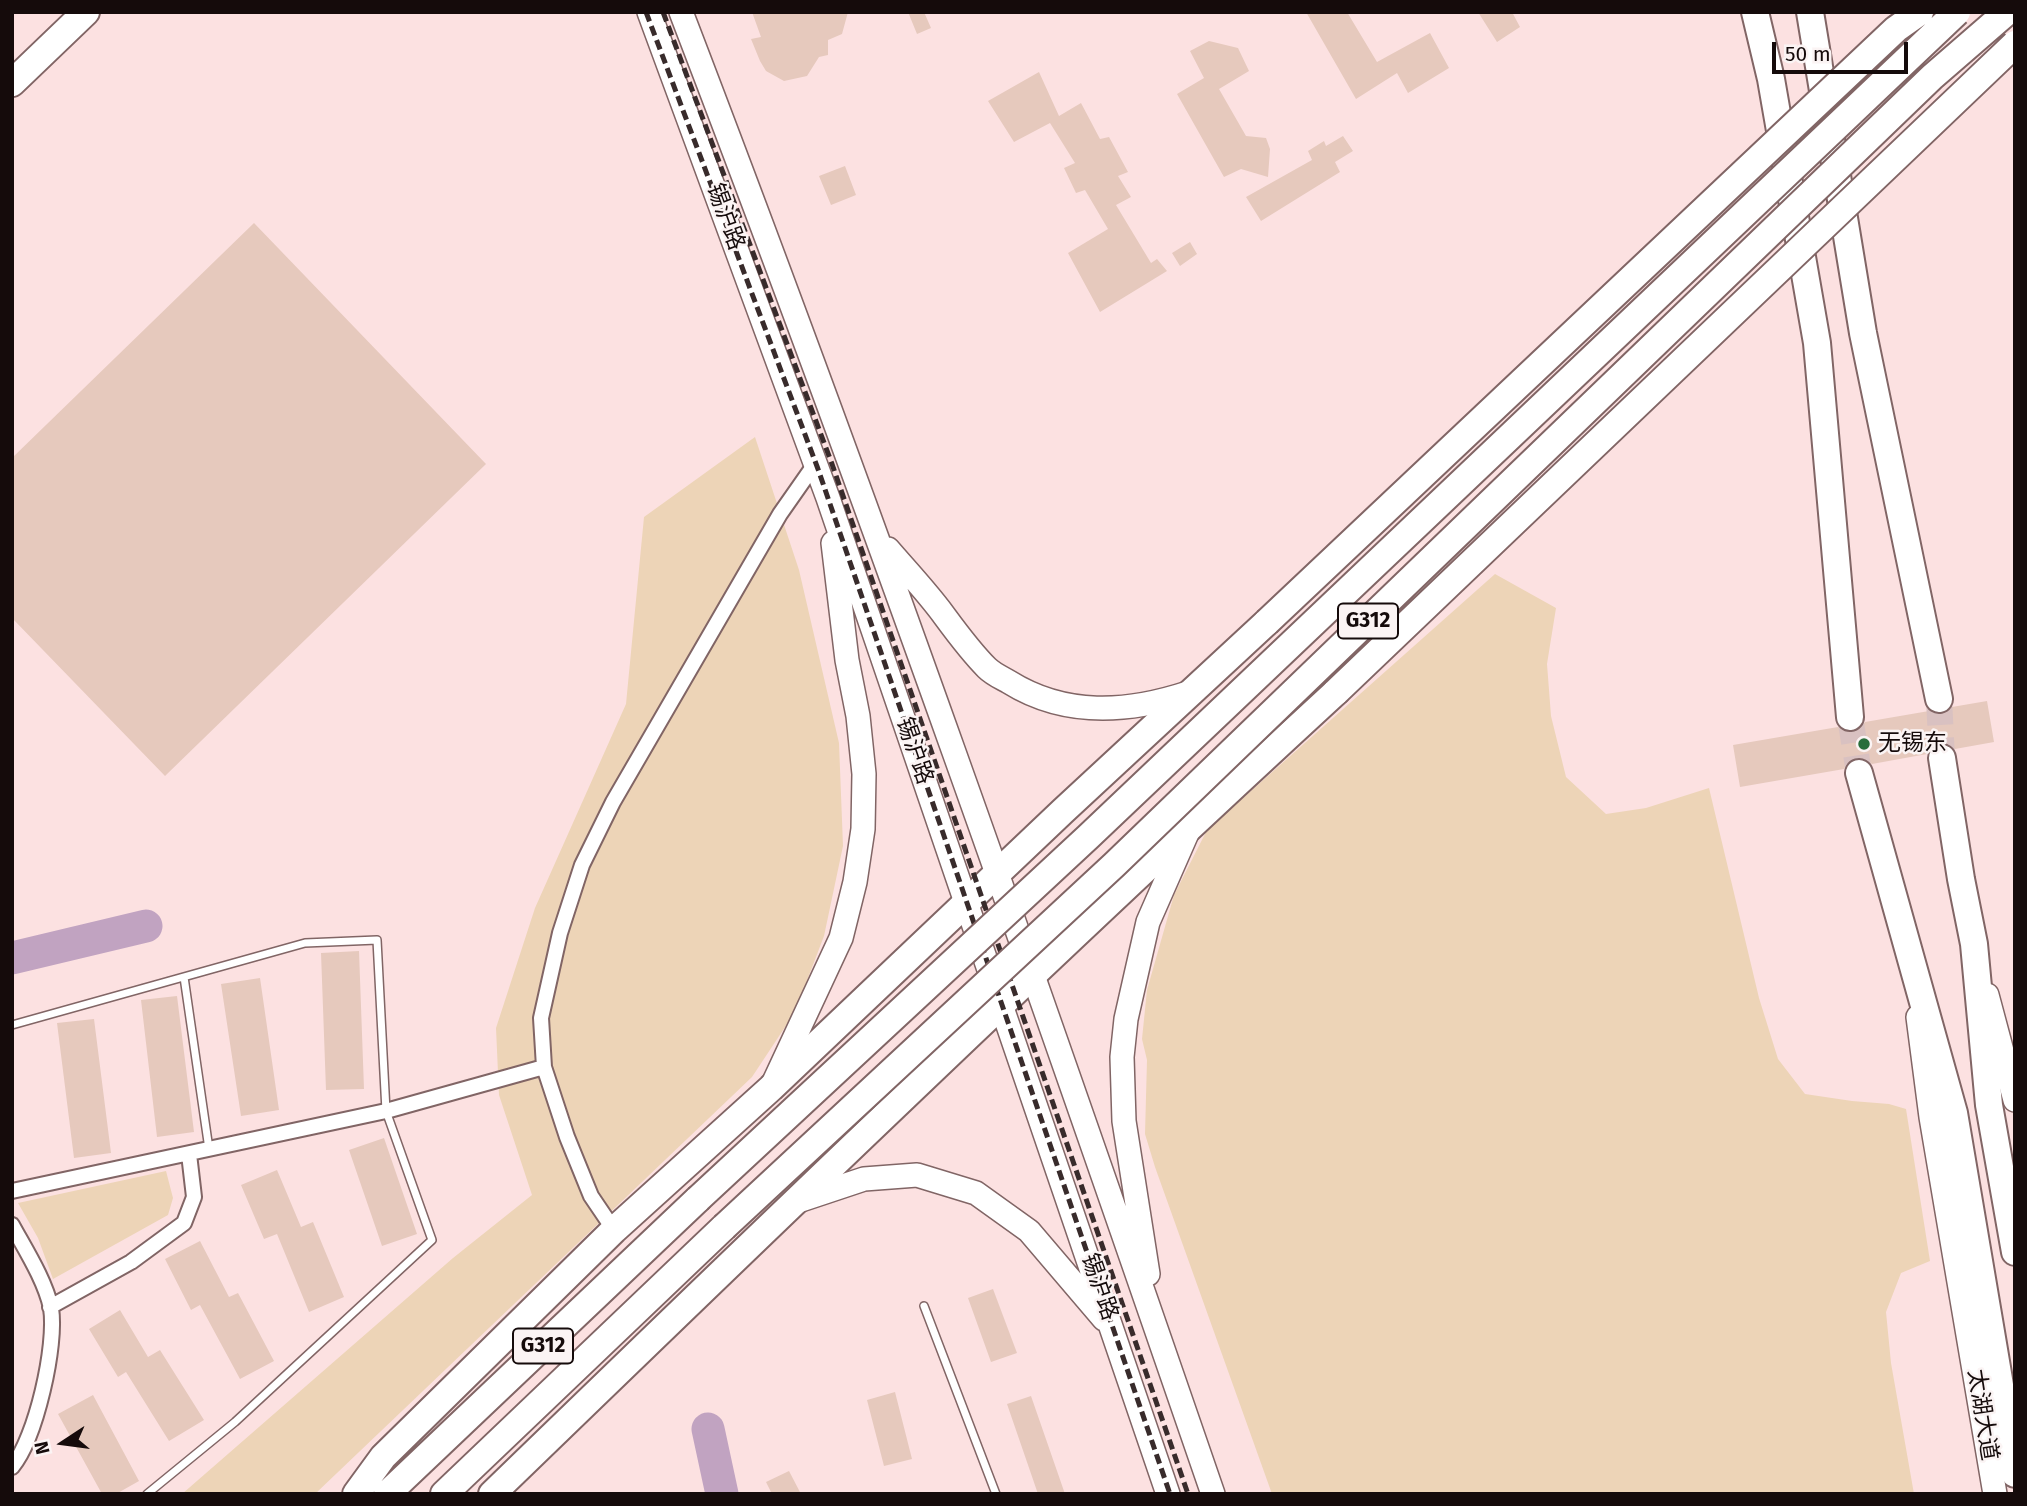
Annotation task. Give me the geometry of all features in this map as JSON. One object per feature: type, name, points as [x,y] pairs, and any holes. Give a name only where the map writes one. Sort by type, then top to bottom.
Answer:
[{"type":"highway","points":[[12,83],[86,12]]},
{"type":"highway","points":[[1755,12],[1771,79],[1817,344],[1850,717]]},
{"type":"highway","points":[[1810,12],[1863,333],[1939,699]]},
{"type":"highway","name":"G312","points":[[387,1494],[698,1199],[1088,837],[1957,12]]},
{"type":"highway","name":"G312","points":[[444,1494],[724,1227],[1114,866],[1932,77],[2007,12]]},
{"type":"highway","points":[[356,1494],[383,1457],[614,1230],[771,1088],[1910,18]]},
{"type":"highway","points":[[492,1494],[792,1203],[1336,692],[2015,44]]},
{"type":"highway","points":[[1942,758],[1974,944],[1989,1105],[2015,1252]]},
{"type":"highway","points":[[1859,773],[1954,1113],[1963,1231],[1981,1334],[2015,1474]]},
{"type":"main road","name":"锡沪路","points":[[649,12],[828,498],[1168,1494]]},
{"type":"main road","name":"锡沪路","points":[[681,12],[879,538],[1155,1325]]},
{"type":"main road","points":[[771,1088],[841,938],[855,882],[863,829],[864,774],[858,716],[846,660],[828,498]]},
{"type":"main road","points":[[879,538],[942,612],[964,644],[989,670],[1023,691],[1059,705],[1092,710],[1125,709],[1158,703],[1191,692]]},
{"type":"main road","points":[[1191,826],[1148,922],[1126,1019],[1122,1056],[1124,1121],[1155,1325],[1213,1494]]},
{"type":"main road","points":[[1974,944],[2015,1100]]},
{"type":"main road","points":[[792,1203],[864,1180],[917,1175],[976,1193],[1029,1231],[1113,1331]]},
{"type":"main road","name":"太湖大道","points":[[1981,1334],[1995,1494]]},
{"type":"street","points":[[614,1230],[592,1196],[567,1138],[544,1067],[541,1018],[560,933],[582,865],[627,778],[780,514],[815,464]]},
{"type":"street","points":[[12,1191],[386,1111],[544,1067]]},
{"type":"street","points":[[50,1307],[131,1262],[184,1223],[194,1197],[189,1154]]},
{"type":"street","points":[[12,1224],[34,1266],[50,1307],[52,1340],[44,1387],[30,1431],[12,1467]]},
{"type":"lane","points":[[12,1025],[305,943],[377,940],[386,1111],[432,1240],[235,1422],[147,1494]]},
{"type":"lane","points":[[184,977],[210,1150]]},
{"type":"lane","points":[[924,1306],[996,1494]]},
{"type":"shaded area","points":[[755,437],[799,570],[839,743],[843,846],[824,936],[795,1012],[752,1077],[315,1494],[182,1494],[453,1258],[532,1195],[499,1095],[496,1028],[535,908],[626,704],[644,517]]},
{"type":"shaded area","points":[[1495,574],[1556,608],[1547,664],[1551,716],[1566,777],[1606,814],[1646,808],[1709,788],[1759,998],[1778,1059],[1805,1094],[1889,1104],[1906,1109],[1930,1261],[1901,1273],[1886,1312],[1891,1363],[1914,1494],[1272,1494],[1145,1134],[1147,1060],[1142,1039],[1147,990],[1174,895],[1207,830]]},
{"type":"shaded area","points":[[166,1171],[173,1198],[168,1215],[53,1279],[38,1238],[18,1203]]},
{"type":"building","points":[[752,12],[848,12],[842,34],[828,40],[828,55],[819,57],[807,76],[784,81],[766,71],[760,61],[751,39],[761,37]]},
{"type":"building","points":[[908,12],[924,12],[931,28],[917,34]]},
{"type":"building","points":[[1306,12],[1347,12],[1377,62],[1430,33],[1449,68],[1408,93],[1397,73],[1356,99]]},
{"type":"building","points":[[1478,12],[1512,12],[1520,27],[1497,42]]},
{"type":"building","points":[[1209,41],[1238,48],[1249,71],[1219,89],[1246,136],[1266,138],[1270,149],[1268,177],[1241,169],[1224,177],[1177,94],[1204,78],[1190,51]]},
{"type":"building","points":[[1039,72],[1059,116],[1081,103],[1100,139],[1109,137],[1128,172],[1118,176],[1131,197],[1116,205],[1151,263],[1157,259],[1167,271],[1100,312],[1068,253],[1108,229],[1085,190],[1076,193],[1064,168],[1075,163],[1050,123],[1014,142],[988,101]]},
{"type":"building","points":[[1343,136],[1353,151],[1335,162],[1340,172],[1261,221],[1246,197],[1312,160],[1308,151],[1324,141],[1326,146]]},
{"type":"building","points":[[845,166],[856,195],[831,205],[819,176]]},
{"type":"building","points":[[254,223],[486,464],[165,776],[12,618],[12,458]]},
{"type":"building","points":[[1190,242],[1197,254],[1180,266],[1172,253]]},
{"type":"building","name":"无锡东","points":[[1987,701],[1994,742],[1955,749],[1948,744],[1939,743],[1932,746],[1927,754],[1872,764],[1864,758],[1855,758],[1848,762],[1844,769],[1740,787],[1733,745],[1838,727],[1852,733],[1860,729],[1865,722],[1929,711],[1942,714],[1952,707]]},
{"type":"building","points":[[359,951],[364,1089],[326,1090],[321,953]]},
{"type":"building","points":[[260,978],[279,1110],[241,1116],[221,984]]},
{"type":"building","points":[[177,996],[194,1132],[157,1137],[141,1000]]},
{"type":"building","points":[[94,1019],[111,1153],[74,1158],[57,1023]]},
{"type":"building","points":[[384,1138],[417,1234],[382,1246],[349,1150]]},
{"type":"building","points":[[277,1170],[301,1227],[313,1222],[344,1297],[309,1312],[277,1234],[264,1239],[241,1185]]},
{"type":"building","points":[[200,1241],[229,1297],[238,1293],[274,1361],[240,1379],[200,1305],[191,1310],[165,1259]]},
{"type":"building","points":[[993,1289],[1017,1353],[991,1362],[968,1298]]},
{"type":"building","points":[[120,1310],[148,1357],[160,1350],[204,1420],[169,1441],[126,1372],[118,1377],[89,1329]]},
{"type":"building","points":[[895,1392],[912,1459],[884,1466],[867,1400]]},
{"type":"building","points":[[93,1395],[139,1481],[116,1494],[102,1494],[58,1414]]},
{"type":"building","points":[[1031,1396],[1065,1494],[1038,1494],[1007,1404]]},
{"type":"building","points":[[789,1471],[801,1494],[772,1494],[766,1482]]},
{"type":"waterway","points":[[12,958],[146,926]]},
{"type":"waterway","points":[[708,1429],[722,1494]]},
{"type":"tunnel","points":[[1939,699],[1942,758]]},
{"type":"tunnel","points":[[1850,717],[1859,773]]},
{"type":"railway","points":[[646,12],[818,469],[1170,1494]]},
{"type":"railway","points":[[663,12],[832,464],[1188,1494]]},
{"type":"place","name":"无锡东","points":[[1864,744]]}]
